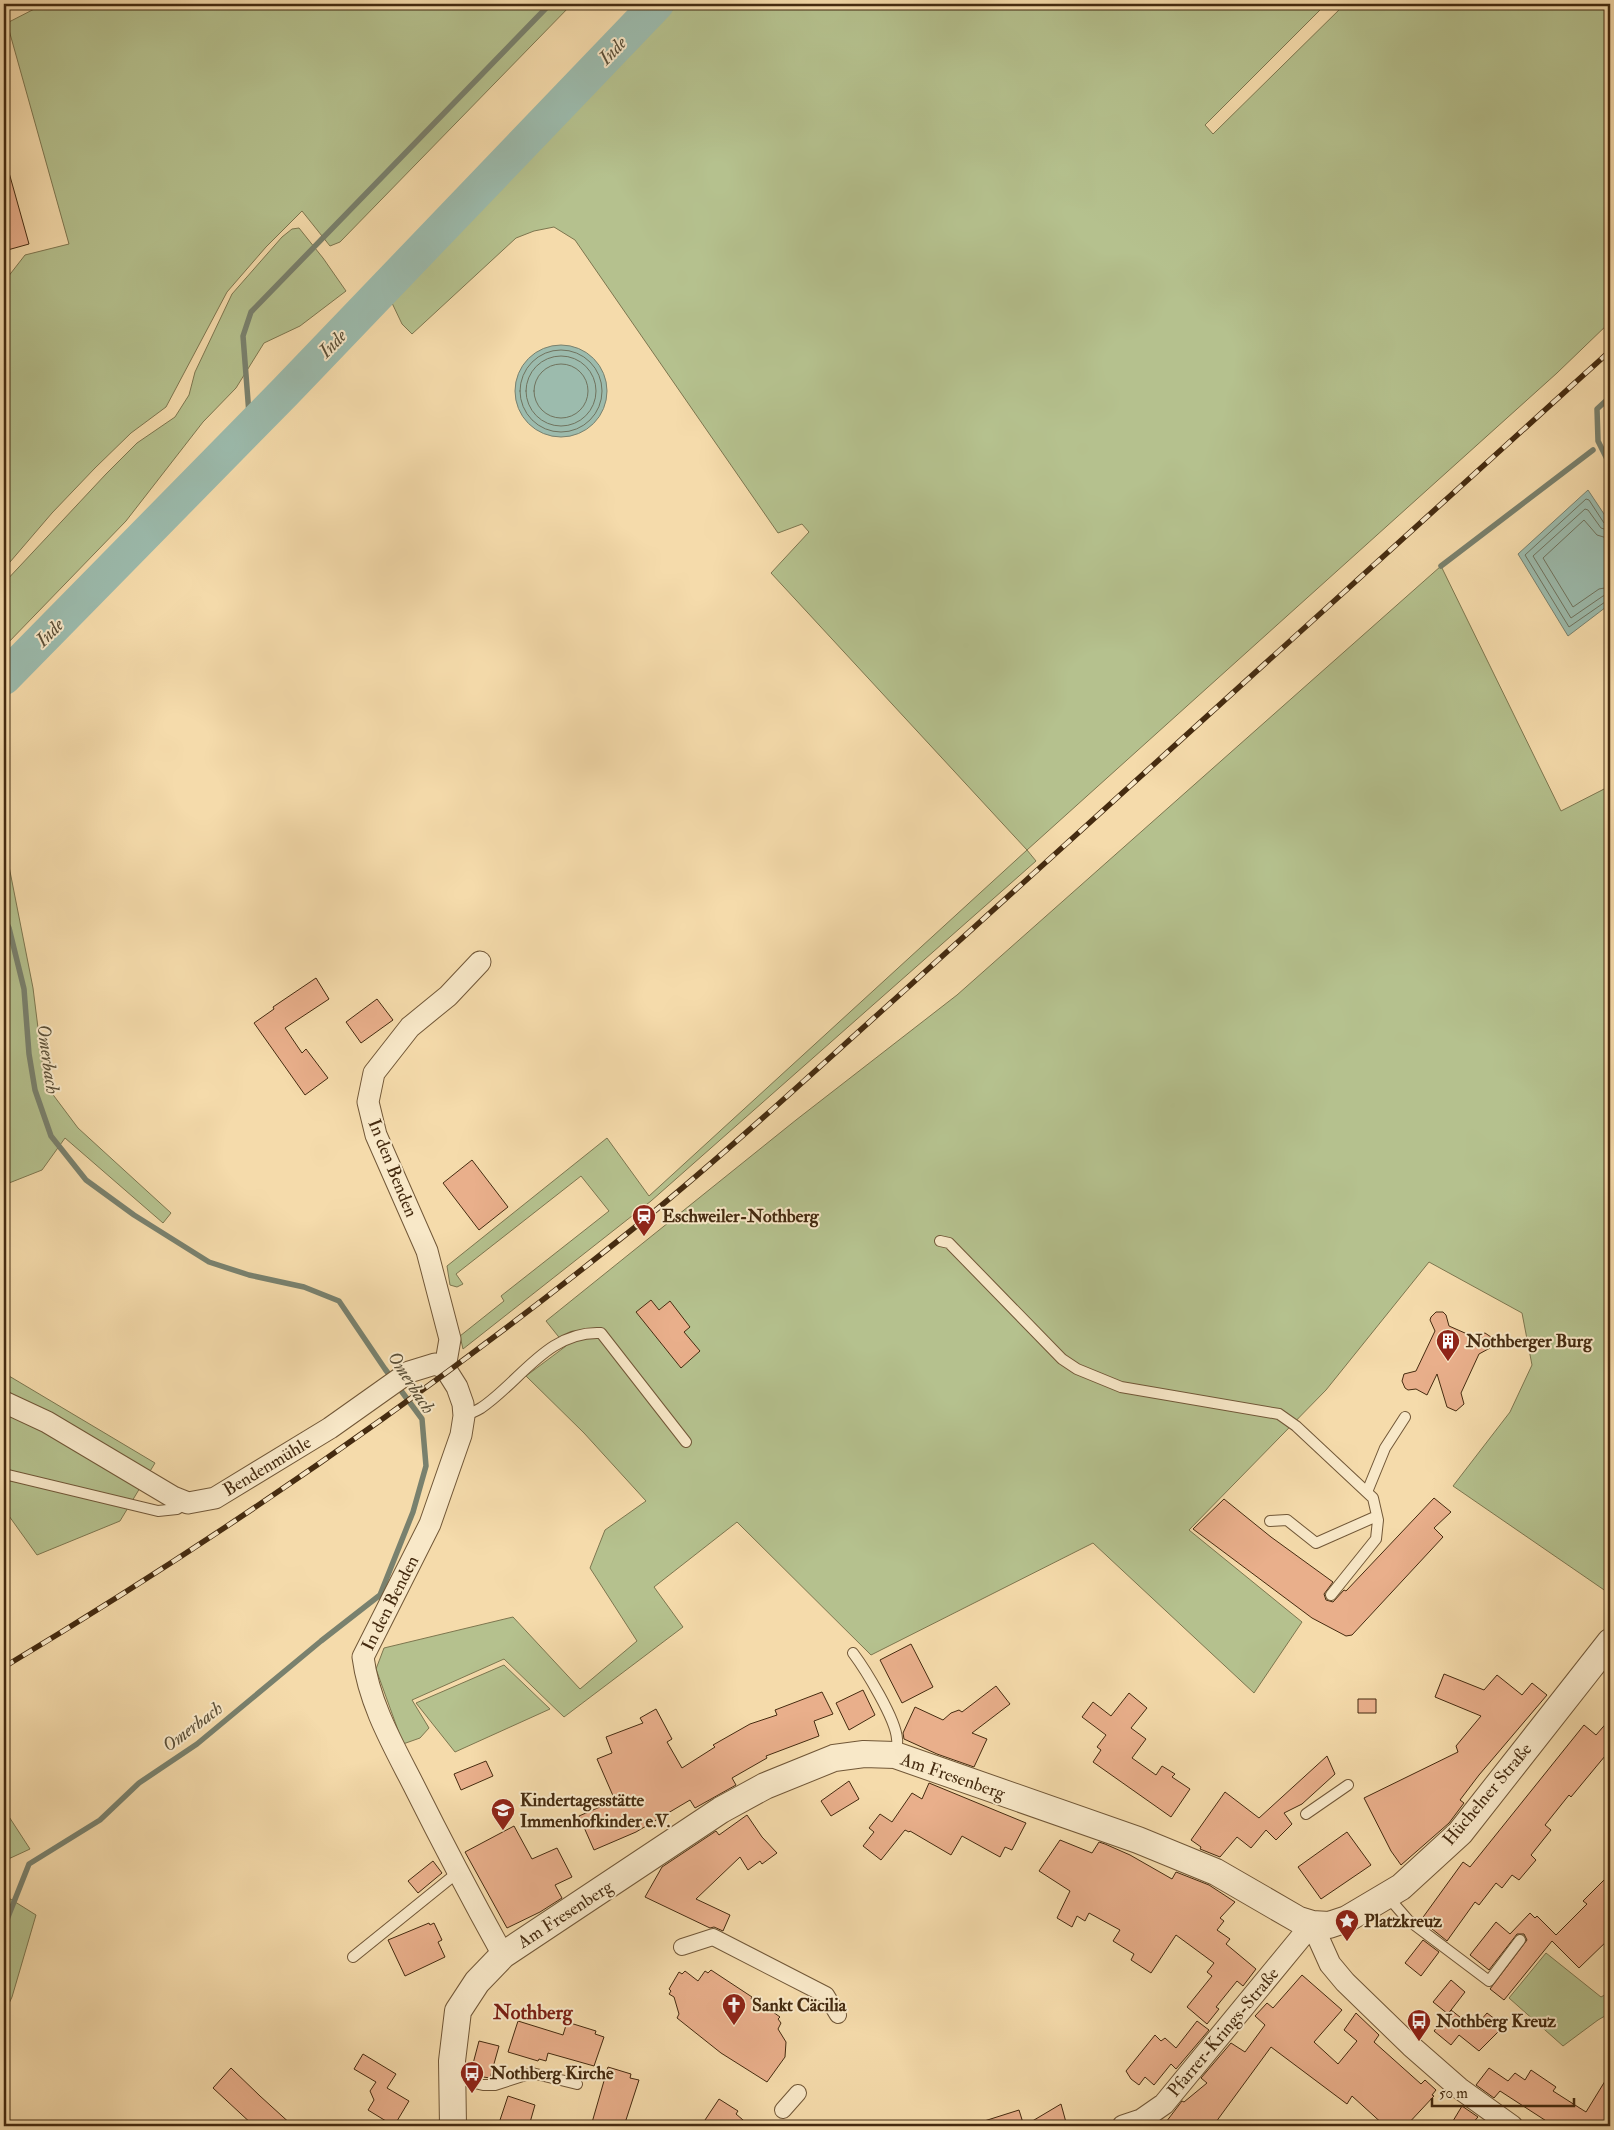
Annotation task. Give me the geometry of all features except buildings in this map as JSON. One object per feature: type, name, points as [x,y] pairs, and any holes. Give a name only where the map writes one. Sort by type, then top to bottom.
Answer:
[{"type":"street","name":"In den Benden","points":[[480,962],[448,996],[410,1027],[374,1073],[368,1102],[376,1135],[427,1252],[450,1339],[426,1369],[457,1387],[463,1404],[464,1416],[461,1435],[430,1524],[363,1657],[366,1678],[383,1724],[457,1873],[504,1955]]},
{"type":"street","name":"Bendenmühle","points":[[188,1503],[216,1498],[330,1428],[374,1398],[426,1369]]},
{"type":"street","points":[[4,1402],[47,1422],[173,1497],[188,1503]]},
{"type":"street","name":"Hüchelner Straße","points":[[1312,1924],[1329,1925],[1347,1919],[1388,1896],[1401,1887],[1460,1833],[1610,1642]]},
{"type":"street","name":"Am Fresenberg","points":[[454,2126],[452,2061],[458,2012],[477,1982],[504,1955],[721,1810],[765,1786],[834,1758],[864,1754],[895,1755],[1138,1840],[1216,1872],[1284,1912],[1312,1924]]},
{"type":"street","points":[[1312,1924],[1330,1964],[1344,1982],[1411,2046],[1459,2088],[1512,2126]]},
{"type":"street","name":"Pfarrer-Krings-Straße","points":[[1123,2126],[1141,2120],[1164,2104],[1312,1924]]},
{"type":"street","points":[[682,1947],[713,1937],[826,1995],[838,2015]]},
{"type":"street","points":[[780,2114],[798,2093]]},
{"type":"lane","points":[[940,1241],[949,1243],[1062,1359],[1077,1369],[1122,1387],[1279,1414],[1296,1426],[1368,1492],[1373,1498],[1377,1516],[1376,1539],[1331,1594]]},
{"type":"lane","points":[[464,1416],[481,1408],[548,1349],[570,1337],[589,1332],[600,1333],[686,1442]]},
{"type":"lane","points":[[1368,1492],[1385,1448],[1405,1416]]},
{"type":"lane","points":[[4,1474],[158,1512],[176,1509],[188,1503]]},
{"type":"lane","points":[[1270,1521],[1287,1520],[1316,1543],[1377,1516]]},
{"type":"lane","points":[[853,1653],[864,1667],[893,1724],[897,1738],[895,1755]]},
{"type":"lane","points":[[1306,1814],[1348,1786]]},
{"type":"lane","points":[[353,1957],[457,1873]]},
{"type":"lane","points":[[1388,1896],[1408,1920],[1489,1981],[1520,1940]]},
{"type":"lane","points":[[452,2078],[483,2085],[495,2085],[532,2074],[577,2084]]},
{"type":"green space","points":[[44,4],[572,4],[340,242],[330,246],[302,211],[266,247],[227,292],[166,407],[131,433],[95,468],[52,513],[4,569],[4,282],[25,255],[69,244],[7,23]]},
{"type":"green space","points":[[678,4],[1326,4],[1205,125],[1213,134],[1345,4],[1610,4],[1610,322],[1557,373],[1027,850],[771,573],[809,532],[802,524],[778,533],[575,240],[554,227],[534,231],[516,238],[412,334],[402,324],[392,303]]},
{"type":"green space","points":[[299,228],[346,291],[300,326],[264,343],[236,388],[203,422],[126,521],[4,647],[4,583],[137,443],[175,417],[189,395],[195,372],[232,294],[282,237],[292,229]]},
{"type":"green space","points":[[1441,566],[1561,811],[1610,786],[1610,1594],[1453,1486],[1510,1412],[1532,1365],[1522,1313],[1429,1262],[1326,1390],[1189,1530],[1302,1622],[1254,1693],[1093,1543],[871,1655],[737,1522],[654,1587],[683,1627],[564,1717],[504,1659],[412,1700],[429,1728],[420,1738],[403,1744],[376,1669],[384,1648],[513,1617],[580,1689],[637,1641],[590,1568],[605,1530],[646,1501],[584,1433],[526,1376],[566,1346],[546,1321],[796,1120],[957,995]]},
{"type":"green space","points":[[4,841],[33,988],[45,1084],[78,1128],[171,1213],[163,1223],[65,1138],[42,1170],[4,1185]]},
{"type":"green space","points":[[1027,850],[1036,861],[651,1201],[463,1349],[460,1336],[504,1301],[501,1296],[609,1211],[581,1176],[456,1274],[463,1284],[457,1287],[450,1285],[447,1266],[607,1138],[649,1196]]},
{"type":"green space","points":[[4,1373],[155,1463],[120,1521],[37,1555],[4,1509]]},
{"type":"green space","points":[[504,1665],[550,1709],[455,1752],[416,1703]]},
{"type":"green space","points":[[4,1809],[30,1849],[4,1861]]},
{"type":"green space","points":[[4,1895],[36,1915],[12,1997],[4,2014]]},
{"type":"green space","points":[[1546,1953],[1601,1997],[1610,1992],[1610,2013],[1563,2046],[1509,1998]]},
{"type":"water","points":[[561,345],[579,348],[594,358],[604,373],[607,391],[604,409],[594,424],[579,434],[561,437],[543,434],[528,424],[518,409],[515,391],[518,373],[528,358],[543,348]]},
{"type":"water","points":[[1588,490],[1610,523],[1610,604],[1568,636],[1518,554]]},
{"type":"waterway","points":[[250,427],[243,336],[251,312],[550,4]]},
{"type":"waterway","name":"Inde","points":[[4,678],[285,392],[657,4]]},
{"type":"waterway","points":[[1610,397],[1597,409],[1598,441],[1610,465]]},
{"type":"waterway","points":[[1441,566],[1593,450]]},
{"type":"waterway","name":"Omerbach","points":[[4,918],[9,928],[24,989],[29,1054],[35,1090],[51,1136],[86,1180],[134,1215],[209,1262],[249,1275],[304,1287],[339,1301],[422,1419],[426,1466],[413,1512],[380,1595],[321,1641],[197,1744],[139,1783],[100,1820],[29,1864],[4,1927]]},
{"type":"railway","points":[[4,1667],[86,1617],[247,1513],[405,1403],[559,1288],[634,1228],[701,1172],[798,1086],[1610,351]]},
{"type":"place","name":"Eschweiler-Nothberg","points":[[644,1237]]},
{"type":"place","name":"Nothberger Burg","points":[[1448,1362]]},
{"type":"place","name":"Kindertagesstätte Immenhofkinder e.V.","points":[[503,1831]]},
{"type":"place","name":"Platzkreuz","points":[[1347,1942]]},
{"type":"place","name":"Sankt Cäcilia","points":[[734,2026]]},
{"type":"place","name":"Nothberg Kreuz","points":[[1419,2042]]},
{"type":"place","name":"Nothberg Kirche","points":[[472,2094]]},
{"type":"district","name":"Nothberg","points":[[533,2012]]}]
